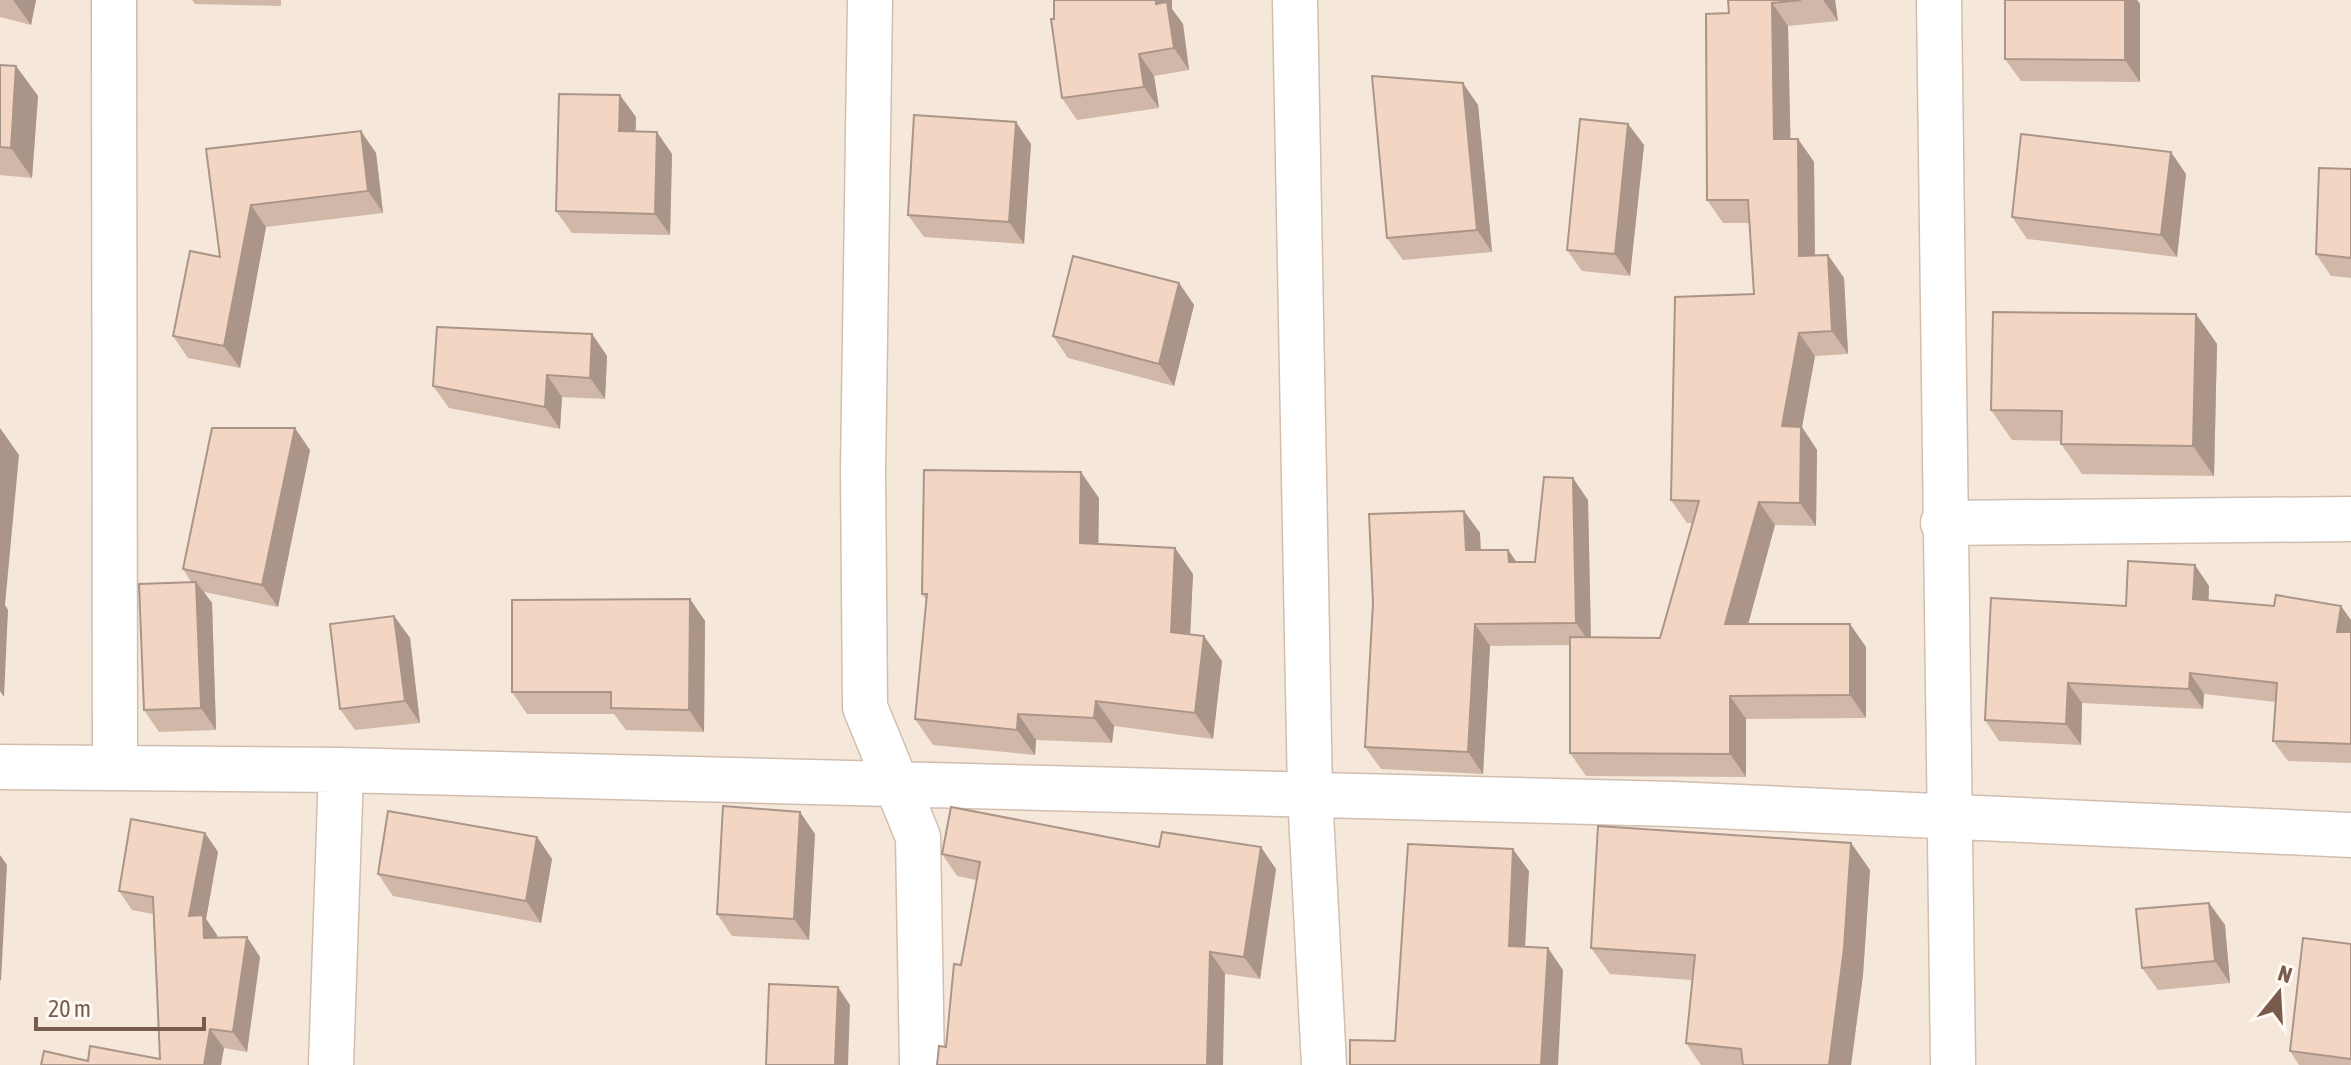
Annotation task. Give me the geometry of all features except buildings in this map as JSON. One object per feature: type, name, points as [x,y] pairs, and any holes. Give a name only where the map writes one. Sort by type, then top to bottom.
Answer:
[{"type":"street","points":[[114,0],[115,768]]},
{"type":"street","points":[[870,0],[863,472],[865,707],[918,837],[922,1065]]},
{"type":"street","points":[[1295,0],[1310,794],[1324,1065]]},
{"type":"street","points":[[1939,0],[1943,523],[1953,1065]]},
{"type":"street","points":[[1943,523],[2351,519]]},
{"type":"street","points":[[0,767],[341,770],[895,782],[1673,804],[2351,835]]},
{"type":"street","points":[[331,1065],[341,770]]},
{"type":"shaded area","points":[[0,0],[2351,0],[2351,1065],[0,1065]]}]
